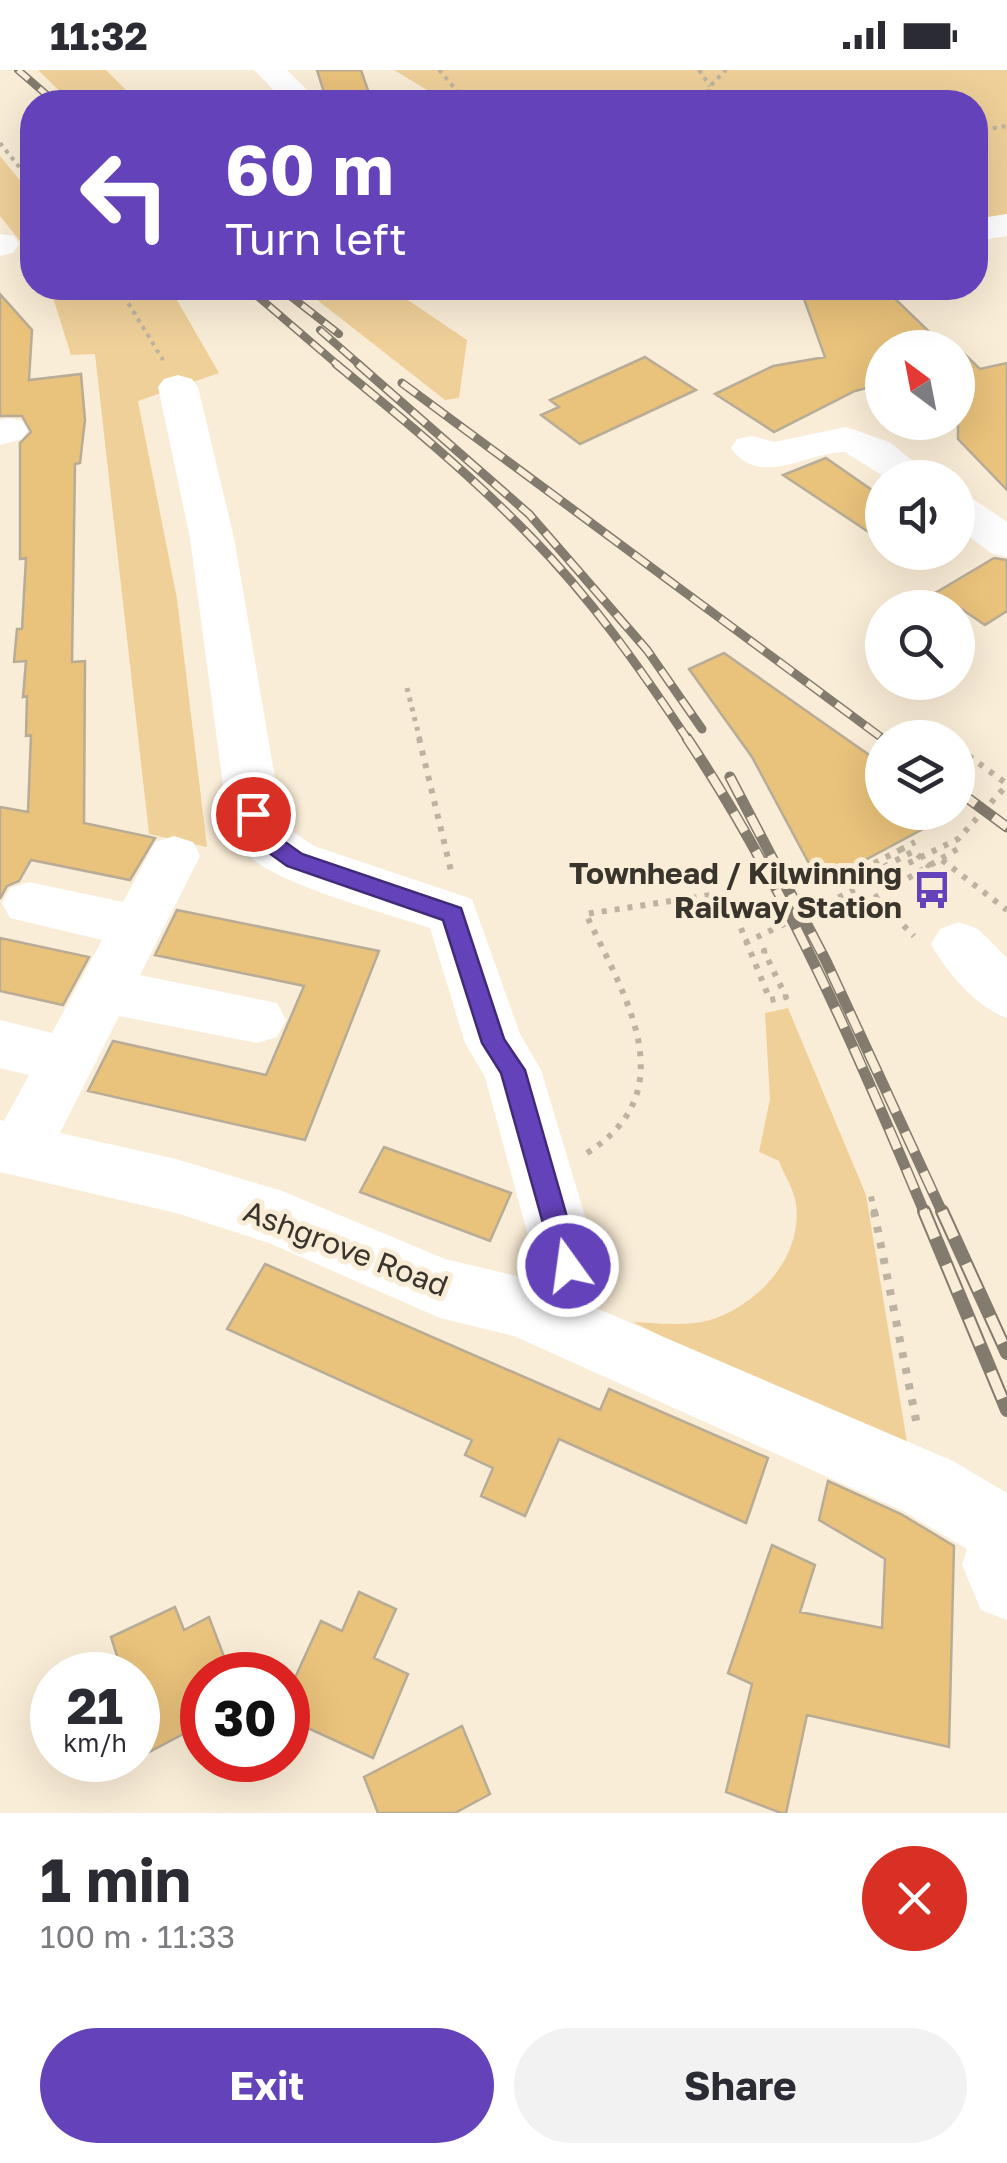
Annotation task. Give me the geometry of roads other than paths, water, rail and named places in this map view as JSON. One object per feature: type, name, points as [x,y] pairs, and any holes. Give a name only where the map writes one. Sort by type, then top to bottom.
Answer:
[{"type":"street","points":[[269,70],[291,90]]},
{"type":"street","points":[[178,387],[212,538],[253,814],[262,837],[295,860],[453,914],[494,1043],[512,1070],[568,1266],[550,1296],[522,1308]]},
{"type":"street","points":[[752,448],[772,457],[836,435],[873,448],[889,460]]},
{"type":"street","points":[[975,520],[1007,543]]},
{"type":"street","points":[[10,1148],[69,1061],[174,856]]},
{"type":"street","points":[[29,903],[138,926]]},
{"type":"street","points":[[942,946],[1007,995]]},
{"type":"street","points":[[105,992],[257,1020]]},
{"type":"street","points":[[0,1044],[69,1061]]},
{"type":"street","name":"Ashgrove Road","points":[[10,1148],[176,1186],[282,1220],[440,1288],[522,1308],[928,1486],[1007,1536]]},
{"type":"street","points":[[1007,1536],[998,1565],[1007,1584]]},
{"type":"railway","points":[[18,70],[41,90]]},
{"type":"railway","points":[[262,300],[339,366]]},
{"type":"railway","points":[[295,300],[339,334]]},
{"type":"railway","points":[[320,330],[361,366]]},
{"type":"railway","points":[[336,364],[460,469],[552,559],[614,634],[688,740]]},
{"type":"railway","points":[[358,364],[529,514],[647,650],[702,729]]},
{"type":"railway","points":[[402,383],[865,725]]},
{"type":"railway","points":[[687,738],[787,910],[846,1031],[925,1214]]},
{"type":"railway","points":[[730,777],[826,961],[943,1214]]},
{"type":"railway","points":[[975,803],[1007,827]]},
{"type":"railway","points":[[924,1211],[1007,1410]]},
{"type":"railway","points":[[942,1211],[1007,1353]]},
{"type":"place","name":"Townhead / Kilwinning Railway Station","points":[[932,890]]}]
